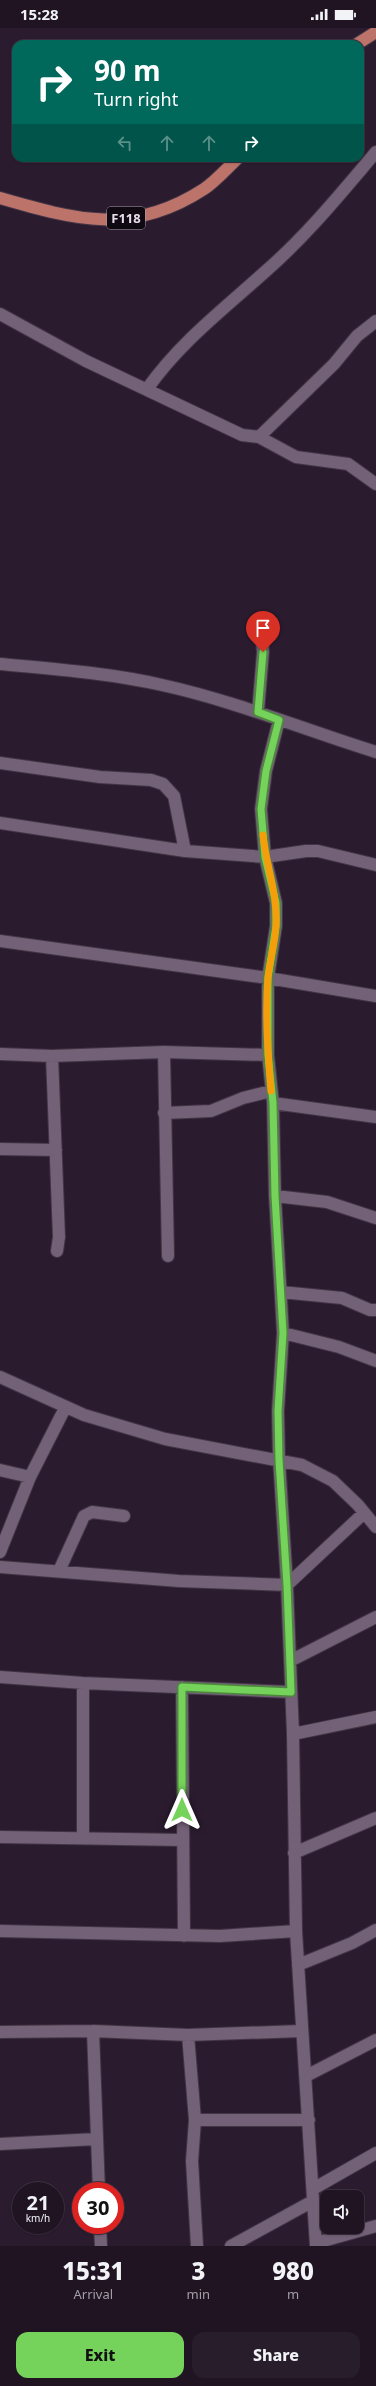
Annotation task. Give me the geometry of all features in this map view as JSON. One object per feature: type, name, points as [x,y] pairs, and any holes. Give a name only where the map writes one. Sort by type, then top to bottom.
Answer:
[{"type":"main road","points":[[363,40],[376,32]]},
{"type":"main road","name":"F118","points":[[0,198],[72,218],[110,221],[145,215],[178,203],[204,188],[233,162]]},
{"type":"street","points":[[147,389],[168,360],[195,333],[268,270],[314,226],[376,152]]},
{"type":"street","points":[[0,314],[86,361],[242,435],[259,437],[296,457],[348,464],[376,484]]},
{"type":"street","points":[[259,437],[334,364],[357,336],[376,321]]},
{"type":"street","points":[[258,712],[263,652],[261,630]]},
{"type":"street","points":[[0,664],[74,670],[162,685],[258,712],[376,752]]},
{"type":"street","points":[[279,720],[266,771],[261,809],[265,857],[276,903],[276,926],[268,978],[268,1055],[272,1097],[275,1196],[283,1333],[278,1411],[279,1460],[287,1585],[293,1734],[296,1931],[301,2031],[306,2076],[316,2245],[376,2226]]},
{"type":"street","points":[[0,764],[100,777],[151,780],[163,784],[174,796],[185,851]]},
{"type":"street","points":[[0,823],[185,851],[265,857],[306,851],[318,851],[376,865]]},
{"type":"street","points":[[0,941],[268,978],[376,996]]},
{"type":"street","points":[[0,1054],[52,1056],[164,1052],[268,1055]]},
{"type":"street","points":[[164,1052],[168,1256]]},
{"type":"street","points":[[52,1056],[60,1237],[57,1251]]},
{"type":"street","points":[[164,1113],[211,1111],[243,1098],[272,1097],[376,1117]]},
{"type":"street","points":[[0,1149],[56,1150]]},
{"type":"street","points":[[275,1196],[327,1202],[376,1218]]},
{"type":"street","points":[[281,1292],[338,1297],[376,1310]]},
{"type":"street","points":[[283,1333],[339,1347],[376,1362]]},
{"type":"street","points":[[0,1377],[65,1408],[165,1439],[302,1465],[333,1482],[376,1527]]},
{"type":"street","points":[[0,1552],[30,1477],[65,1408]]},
{"type":"street","points":[[0,1470],[30,1477]]},
{"type":"street","points":[[59,1571],[84,1516],[92,1512],[124,1516]]},
{"type":"street","points":[[0,1567],[178,1581],[287,1585],[364,1513]]},
{"type":"street","points":[[290,1661],[376,1617]]},
{"type":"street","points":[[0,1676],[83,1683],[291,1692]]},
{"type":"street","points":[[83,1683],[83,1838]]},
{"type":"street","points":[[182,1687],[182,1840],[184,1936]]},
{"type":"street","points":[[293,1734],[376,1717]]},
{"type":"street","points":[[294,1852],[376,1818]]},
{"type":"street","points":[[0,1837],[182,1840]]},
{"type":"street","points":[[298,1965],[352,1943],[376,1930]]},
{"type":"street","points":[[0,1932],[220,1936],[296,1931]]},
{"type":"street","points":[[0,2032],[93,2031],[188,2035],[301,2031]]},
{"type":"street","points":[[93,2031],[98,2182]]},
{"type":"street","points":[[188,2035],[195,2120],[192,2161],[197,2246]]},
{"type":"street","points":[[306,2076],[376,2040]]},
{"type":"street","points":[[195,2120],[309,2120]]},
{"type":"street","points":[[0,2144],[96,2139]]},
{"type":"street","points":[[312,2189],[376,2153]]},
{"type":"street","points":[[231,2246],[313,2201]]},
{"type":"street","points":[[100,2234],[101,2246]]},
{"type":"slow traffic","points":[[263,835],[265,857],[276,903],[276,926],[268,978],[268,1055],[271,1091]]},
{"type":"route","points":[[182,1810],[182,1687],[291,1692],[287,1585],[279,1460],[278,1411],[283,1333],[275,1196],[273,1103],[268,1055],[268,978],[276,926],[276,903],[265,857],[261,809],[266,771],[279,720],[258,712],[263,652]]}]
